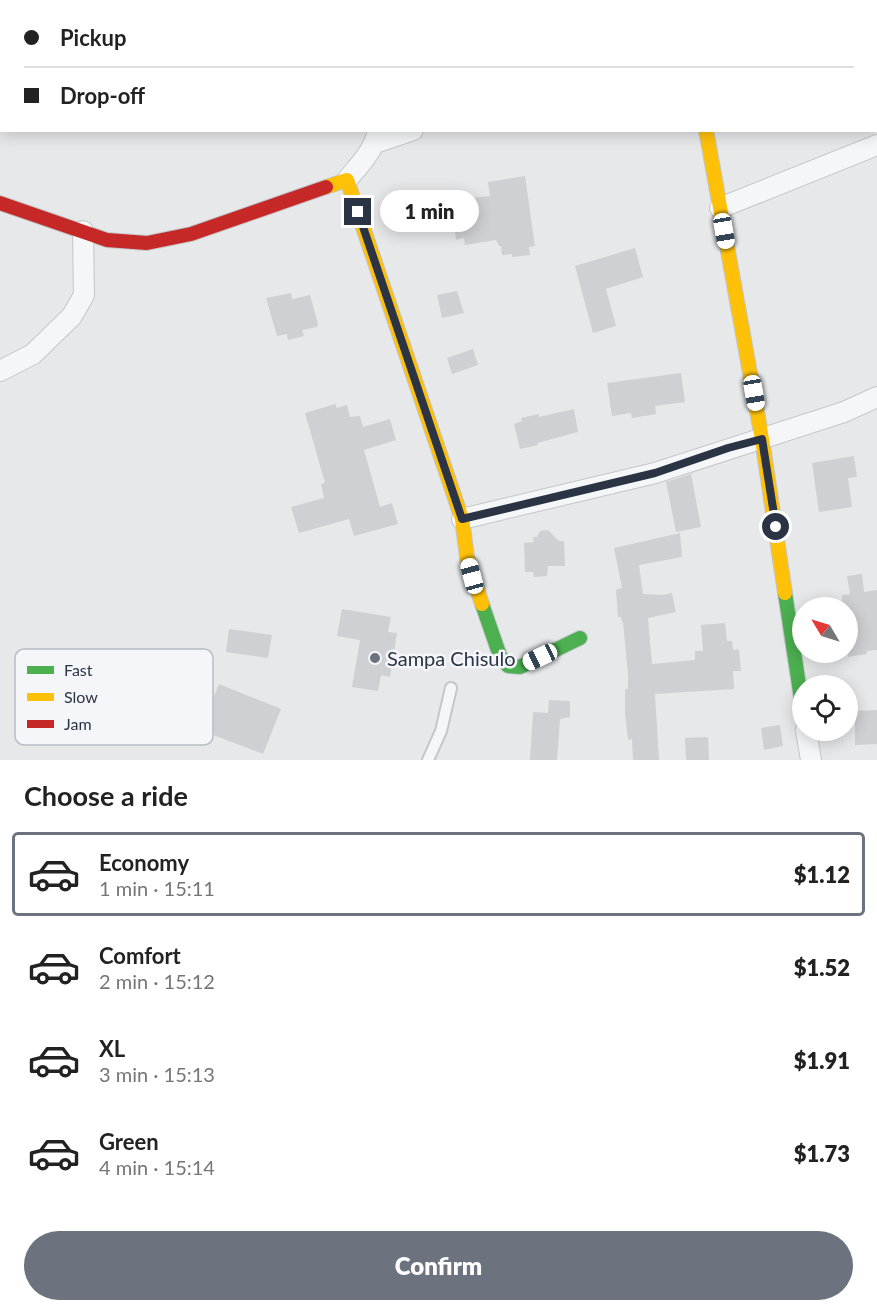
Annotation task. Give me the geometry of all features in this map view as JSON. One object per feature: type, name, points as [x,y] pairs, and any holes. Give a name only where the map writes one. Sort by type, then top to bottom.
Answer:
[{"type":"street","points":[[0,203],[107,240],[147,243],[191,234],[347,180],[370,153],[377,137],[403,132]]},
{"type":"street","points":[[706,132],[762,439],[797,675]]},
{"type":"street","points":[[720,208],[877,145]]},
{"type":"street","points":[[347,180],[462,519],[472,576],[500,656],[508,666],[520,667],[580,638]]},
{"type":"street","points":[[0,370],[33,354],[72,316],[84,295],[83,231]]},
{"type":"street","points":[[462,519],[655,473],[844,412],[877,397]]},
{"type":"street","points":[[808,741],[811,760]]},
{"type":"lane","points":[[428,760],[441,731],[451,688]]},
{"type":"building","points":[[525,176],[535,246],[529,247],[530,255],[512,257],[512,254],[502,255],[501,246],[496,240],[465,245],[464,238],[456,240],[452,208],[470,205],[470,198],[490,196],[488,182]]},
{"type":"building","points":[[635,248],[643,277],[606,289],[616,326],[593,333],[575,266]]},
{"type":"building","points":[[457,291],[464,313],[442,318],[437,295]]},
{"type":"building","points":[[291,293],[292,299],[310,295],[318,324],[317,327],[302,330],[304,336],[288,340],[287,334],[277,336],[266,298]]},
{"type":"building","points":[[473,349],[478,365],[452,374],[447,358]]},
{"type":"building","points":[[681,373],[685,402],[655,406],[656,414],[632,418],[631,413],[612,416],[607,383]]},
{"type":"building","points":[[335,404],[337,408],[347,405],[350,417],[360,416],[363,427],[390,419],[396,440],[364,450],[380,507],[392,503],[398,524],[354,536],[349,519],[299,533],[291,507],[324,498],[321,484],[325,483],[305,413]]},
{"type":"building","points":[[574,409],[578,432],[520,449],[514,424],[522,421],[521,418],[539,414],[539,417]]},
{"type":"building","points":[[854,456],[857,477],[848,478],[852,507],[819,512],[812,463]]},
{"type":"building","points":[[691,474],[701,527],[676,532],[666,482]]},
{"type":"building","points":[[548,530],[559,541],[564,541],[565,566],[548,566],[547,576],[534,577],[533,572],[525,572],[524,543],[534,542],[533,537],[537,537],[540,531]]},
{"type":"building","points":[[680,533],[682,557],[639,565],[643,594],[672,593],[676,612],[648,618],[652,664],[695,660],[695,651],[703,651],[701,625],[725,623],[727,641],[732,641],[733,650],[739,649],[741,671],[733,671],[734,689],[655,694],[659,760],[633,760],[632,739],[628,740],[625,713],[625,689],[628,689],[628,675],[623,622],[621,617],[618,617],[616,590],[622,588],[614,548]]},
{"type":"building","points":[[862,574],[864,592],[877,590],[877,650],[867,651],[867,654],[858,655],[858,597],[842,597],[842,595],[850,594],[847,576]]},
{"type":"building","name":"Sampa Chisulo","points":[[342,609],[391,617],[388,632],[397,633],[390,677],[381,675],[378,691],[352,687],[360,640],[337,636]]},
{"type":"building","points":[[229,629],[272,635],[268,658],[226,652]]},
{"type":"building","points":[[219,684],[281,709],[263,754],[213,735],[213,699]]},
{"type":"building","points":[[549,700],[570,701],[570,717],[560,719],[557,760],[530,760],[533,712],[548,713]]},
{"type":"building","points":[[877,710],[877,744],[855,745],[855,741],[858,741],[858,711]]},
{"type":"building","points":[[780,725],[783,746],[764,750],[761,728]]},
{"type":"building","points":[[708,737],[709,760],[686,760],[685,738]]},
{"type":"traffic: fast","points":[[785,593],[797,675]]},
{"type":"traffic: fast","points":[[482,604],[500,656],[508,666],[520,667],[580,638]]},
{"type":"traffic: slow","points":[[706,132],[762,439],[785,593]]},
{"type":"traffic: slow","points":[[326,187],[347,180],[462,519],[467,557],[482,604]]},
{"type":"traffic: jam","points":[[0,203],[107,240],[147,243],[191,234],[326,187]]},
{"type":"place","name":"Sampa Chisulo","points":[[375,658]]},
{"type":"route","points":[[358,212],[462,519],[655,473],[762,439],[776,527]]}]
